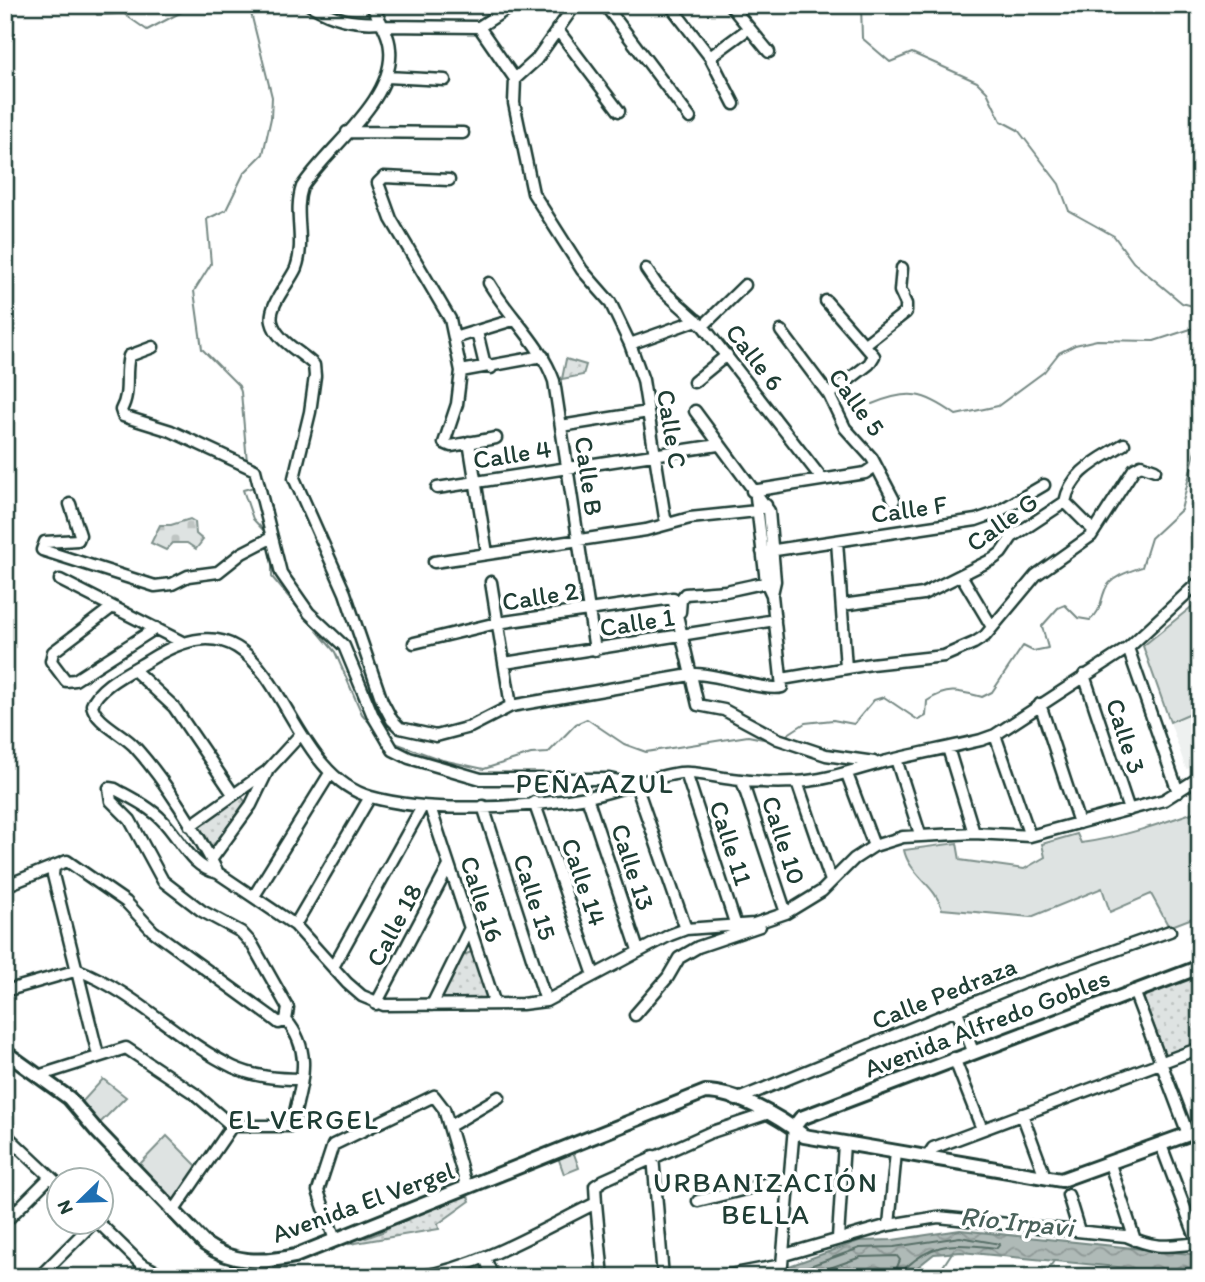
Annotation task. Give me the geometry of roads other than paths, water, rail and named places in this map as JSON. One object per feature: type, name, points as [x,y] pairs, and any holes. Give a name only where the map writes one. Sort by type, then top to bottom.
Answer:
[{"type":"main road","name":"Avenida Alfredo Gobles","points":[[794,1126],[801,1118],[954,1058],[1200,967]]},
{"type":"main road","name":"Avenida El Vergel","points":[[5,1052],[41,1075],[69,1098],[205,1244],[242,1260],[277,1260],[335,1240],[698,1093],[717,1093],[736,1100],[794,1126],[804,1136],[1065,1180],[1194,1132]]},
{"type":"street","points":[[310,5],[334,18],[363,24],[479,27],[505,7]]},
{"type":"street","points":[[371,5],[382,24],[390,48],[387,77],[382,89],[302,187],[299,196],[301,245],[297,266],[271,313],[272,324],[279,335],[314,365],[310,412],[294,478],[345,593],[357,658],[385,741],[393,750],[408,758],[481,779],[609,779],[636,785]]},
{"type":"street","points":[[479,27],[516,79],[536,60],[575,5]]},
{"type":"street","points":[[604,5],[690,118]]},
{"type":"street","points":[[670,5],[709,57],[734,103]]},
{"type":"street","points":[[730,5],[769,52]]},
{"type":"street","points":[[557,29],[619,111]]},
{"type":"street","points":[[709,57],[748,29]]},
{"type":"street","points":[[387,77],[445,80]]},
{"type":"street","name":"Calle C","points":[[516,79],[514,103],[533,193],[582,270],[610,302],[643,380],[665,518],[668,522]]},
{"type":"street","points":[[347,132],[463,132]]},
{"type":"street","points":[[449,180],[384,177],[378,183],[391,219],[450,318],[461,371],[457,404],[444,441],[449,446],[496,438]]},
{"type":"street","points":[[865,344],[906,312],[900,291],[902,268]]},
{"type":"street","name":"Calle 6","points":[[646,269],[657,285],[700,323],[727,355],[822,480]]},
{"type":"street","name":"Calle B","points":[[489,283],[513,320],[543,356],[554,381],[595,650]]},
{"type":"street","points":[[630,344],[700,323],[746,285]]},
{"type":"street","points":[[900,291],[909,298]]},
{"type":"street","points":[[826,301],[873,354],[873,361],[829,395]]},
{"type":"street","points":[[454,338],[513,320]]},
{"type":"street","name":"Calle 5","points":[[781,331],[829,395],[840,420],[872,458],[874,467],[894,500]]},
{"type":"street","points":[[477,332],[484,361],[491,368]]},
{"type":"street","points":[[153,348],[129,356],[130,377],[127,399],[121,411],[123,416],[171,431],[255,470],[271,538],[285,579],[309,613],[357,658],[386,712],[400,728],[436,736],[450,733],[511,706],[563,695],[691,677],[695,674],[724,676],[772,690],[782,687],[761,508],[695,411]]},
{"type":"street","points":[[694,382],[727,355]]},
{"type":"street","points":[[461,371],[491,368],[543,356]]},
{"type":"street","points":[[561,426],[648,412]]},
{"type":"street","points":[[469,442],[487,553]]},
{"type":"street","points":[[1093,530],[1065,502],[1068,488],[1077,474],[1124,444]]},
{"type":"street","name":"Calle 4","points":[[437,488],[718,445]]},
{"type":"street","points":[[782,680],[846,668],[944,656],[974,643],[992,628],[1037,575],[1091,536],[1134,469],[1141,465],[1155,470]]},
{"type":"street","points":[[754,494],[865,473],[874,467]]},
{"type":"street","name":"Calle F","points":[[767,551],[976,520],[996,513],[1044,485]]},
{"type":"street","name":"Calle G","points":[[842,605],[923,594],[1001,554],[1012,537],[1065,502]]},
{"type":"street","points":[[70,504],[80,535],[78,540],[44,542],[42,550],[155,586],[172,584],[188,576],[218,572],[242,553],[271,538]]},
{"type":"street","points":[[434,562],[646,530],[668,522],[761,508]]},
{"type":"street","points":[[837,541],[846,668]]},
{"type":"street","points":[[961,575],[992,628]]},
{"type":"street","points":[[60,580],[182,642]]},
{"type":"street","points":[[770,581],[726,591],[685,594],[680,602],[680,620],[698,705],[724,710],[778,739],[826,755],[881,762]]},
{"type":"street","points":[[218,873],[190,826],[134,746],[93,711],[94,699],[134,670],[182,642],[205,637],[216,639],[229,643],[253,659],[281,696],[300,735],[329,775],[349,789],[370,797],[426,807],[483,806],[587,797],[686,773],[743,780],[797,782],[847,774],[881,762],[995,735],[1128,648],[1200,581]]},
{"type":"street","points":[[491,582],[511,706]]},
{"type":"street","name":"Calle 2","points":[[414,643],[498,623],[673,598],[680,620]]},
{"type":"street","points":[[111,608],[54,652],[51,661],[66,681],[75,680],[156,628]]},
{"type":"street","name":"Calle 1","points":[[505,663],[775,620]]},
{"type":"street","points":[[1128,648],[1178,792]]},
{"type":"street","points":[[134,670],[174,707],[236,792],[251,805]]},
{"type":"street","name":"Calle 3","points":[[1084,675],[1129,810]]},
{"type":"street","points":[[1040,704],[1079,823]]},
{"type":"street","points":[[190,826],[267,771],[300,735]]},
{"type":"street","points":[[995,735],[1030,836]]},
{"type":"street","points":[[948,748],[974,833]]},
{"type":"street","points":[[896,759],[920,834]]},
{"type":"street","points":[[211,860],[251,805],[267,771]]},
{"type":"street","name":"Calle 11","points":[[686,773],[736,926]]},
{"type":"street","points":[[847,774],[874,846]]},
{"type":"street","points":[[254,896],[329,775]]},
{"type":"street","points":[[286,1020],[288,1008],[251,944],[241,932],[202,911],[163,881],[130,820],[108,796],[109,788],[115,789],[162,819],[195,860],[208,871],[218,873],[295,925],[362,996],[376,1004],[432,1005],[546,1001],[638,950],[686,929],[736,926],[786,913],[810,900],[874,846],[920,834],[1030,836],[1164,800],[1200,777]]},
{"type":"street","name":"Calle 10","points":[[743,780],[786,913]]},
{"type":"street","points":[[797,782],[831,881]]},
{"type":"street","points":[[636,785],[686,929]]},
{"type":"street","points":[[295,925],[370,797]]},
{"type":"street","name":"Calle 13","points":[[587,797],[638,950]]},
{"type":"street","name":"Calle 14","points":[[534,802],[594,975]]},
{"type":"street","name":"Calle 15","points":[[483,806],[546,1001]]},
{"type":"street","points":[[333,967],[426,807]]},
{"type":"street","name":"Calle 16","points":[[426,807],[449,866],[495,1004]]},
{"type":"street","points":[[5,886],[62,861],[76,866],[126,902],[164,939],[279,1023],[286,1020]]},
{"type":"street","points":[[54,866],[53,875],[98,1055]]},
{"type":"street","name":"Calle 18","points":[[376,1004],[449,866]]},
{"type":"street","points":[[635,1015],[668,977],[679,958],[698,947],[757,929],[763,921]]},
{"type":"street","points":[[432,1005],[470,930]]},
{"type":"street","name":"Calle Pedraza","points":[[736,1100],[1043,975],[1170,931]]},
{"type":"street","points":[[5,992],[78,970],[126,996],[233,1067],[268,1078],[301,1079]]},
{"type":"street","points":[[1134,991],[1161,1063],[1194,1132]]},
{"type":"street","points":[[957,1011],[973,1051]]},
{"type":"street","points":[[41,1075],[120,1048],[131,1049],[195,1094],[232,1126],[292,1126],[305,1057],[300,1036],[286,1020]]},
{"type":"street","points":[[927,1157],[933,1148],[1200,1048]]},
{"type":"street","points":[[954,1058],[982,1129]]},
{"type":"street","points":[[335,1240],[318,1191],[332,1145],[434,1096],[440,1101],[450,1126],[467,1188]]},
{"type":"street","points":[[450,1126],[499,1097]]},
{"type":"street","points":[[603,1277],[595,1186],[653,1156],[766,1114]]},
{"type":"street","points":[[1022,1114],[1042,1176]]},
{"type":"street","points":[[173,1212],[232,1126]]},
{"type":"street","points":[[724,1276],[780,1266],[784,1255],[794,1126]]},
{"type":"street","points":[[5,1134],[46,1173]]},
{"type":"street","points":[[838,1238],[844,1143]]},
{"type":"street","points":[[784,1255],[889,1224],[938,1217],[1079,1231],[1135,1240],[1159,1248],[1199,1243],[1161,1145]]},
{"type":"street","points":[[889,1224],[896,1152]]},
{"type":"street","points":[[653,1156],[663,1277]]},
{"type":"street","points":[[1110,1164],[1135,1240]]},
{"type":"street","points":[[698,1201],[789,1178]]},
{"type":"street","points":[[5,1222],[46,1181]]},
{"type":"street","points":[[1068,1195],[1079,1231]]},
{"type":"street","points":[[419,1277],[452,1271],[485,1258],[596,1203]]},
{"type":"street","points":[[43,1273],[82,1236]]},
{"type":"street","points":[[110,1236],[141,1264],[167,1277]]},
{"type":"street","points":[[485,1258],[493,1277]]},
{"type":"water","points":[[960,1230],[1200,1255],[1200,1275],[961,1252],[934,1254],[905,1277],[741,1277],[764,1275],[859,1241],[893,1240]]},
{"type":"waterway","points":[[93,5],[97,15],[124,14],[147,30],[195,5]]},
{"type":"waterway","points":[[247,462],[241,392],[239,386],[202,349],[194,291],[211,264],[207,219],[226,210],[244,173],[263,154],[271,118],[272,97],[249,5]]},
{"type":"waterway","points":[[861,5],[862,38],[890,62],[912,53],[977,82],[987,92],[1001,121],[1018,130],[1059,184],[1069,211],[1114,236],[1133,262],[1182,303],[1200,308]]},
{"type":"waterway","points":[[872,404],[896,396],[916,395],[935,401],[956,415],[998,406],[1044,372],[1059,353],[1075,345],[1097,340],[1154,341],[1200,326]]},
{"type":"waterway","points":[[785,736],[805,723],[833,720],[854,724],[874,700],[884,697],[918,720],[926,716],[927,701],[941,694],[960,692],[982,697],[992,692],[1023,646],[1033,651],[1048,648],[1042,626],[1058,608],[1065,605],[1078,618],[1090,620],[1098,610],[1111,581],[1142,567],[1151,538],[1181,510],[1200,431]]},
{"type":"waterway","points":[[254,487],[243,490],[253,519],[265,532]]},
{"type":"waterway","points":[[272,556],[272,577],[335,652],[362,714],[376,730]]},
{"type":"waterway","points":[[395,743],[442,760],[484,769],[531,754],[548,753],[576,724],[587,719],[624,744],[646,752],[748,736],[774,741]]},
{"type":"waterway","points":[[936,1277],[953,1251]]},
{"type":"waterway","points":[[1042,1277],[1054,1261]]},
{"type":"district","name":"PEÑA AZUL","points":[[595,783]]},
{"type":"district","name":"EL VERGEL","points":[[304,1119]]},
{"type":"district","name":"URBANIZACIÓN BELLA","points":[[766,1198]]},
{"type":"water label","name":"Río Irpavi","points":[[1017,1221]]}]
